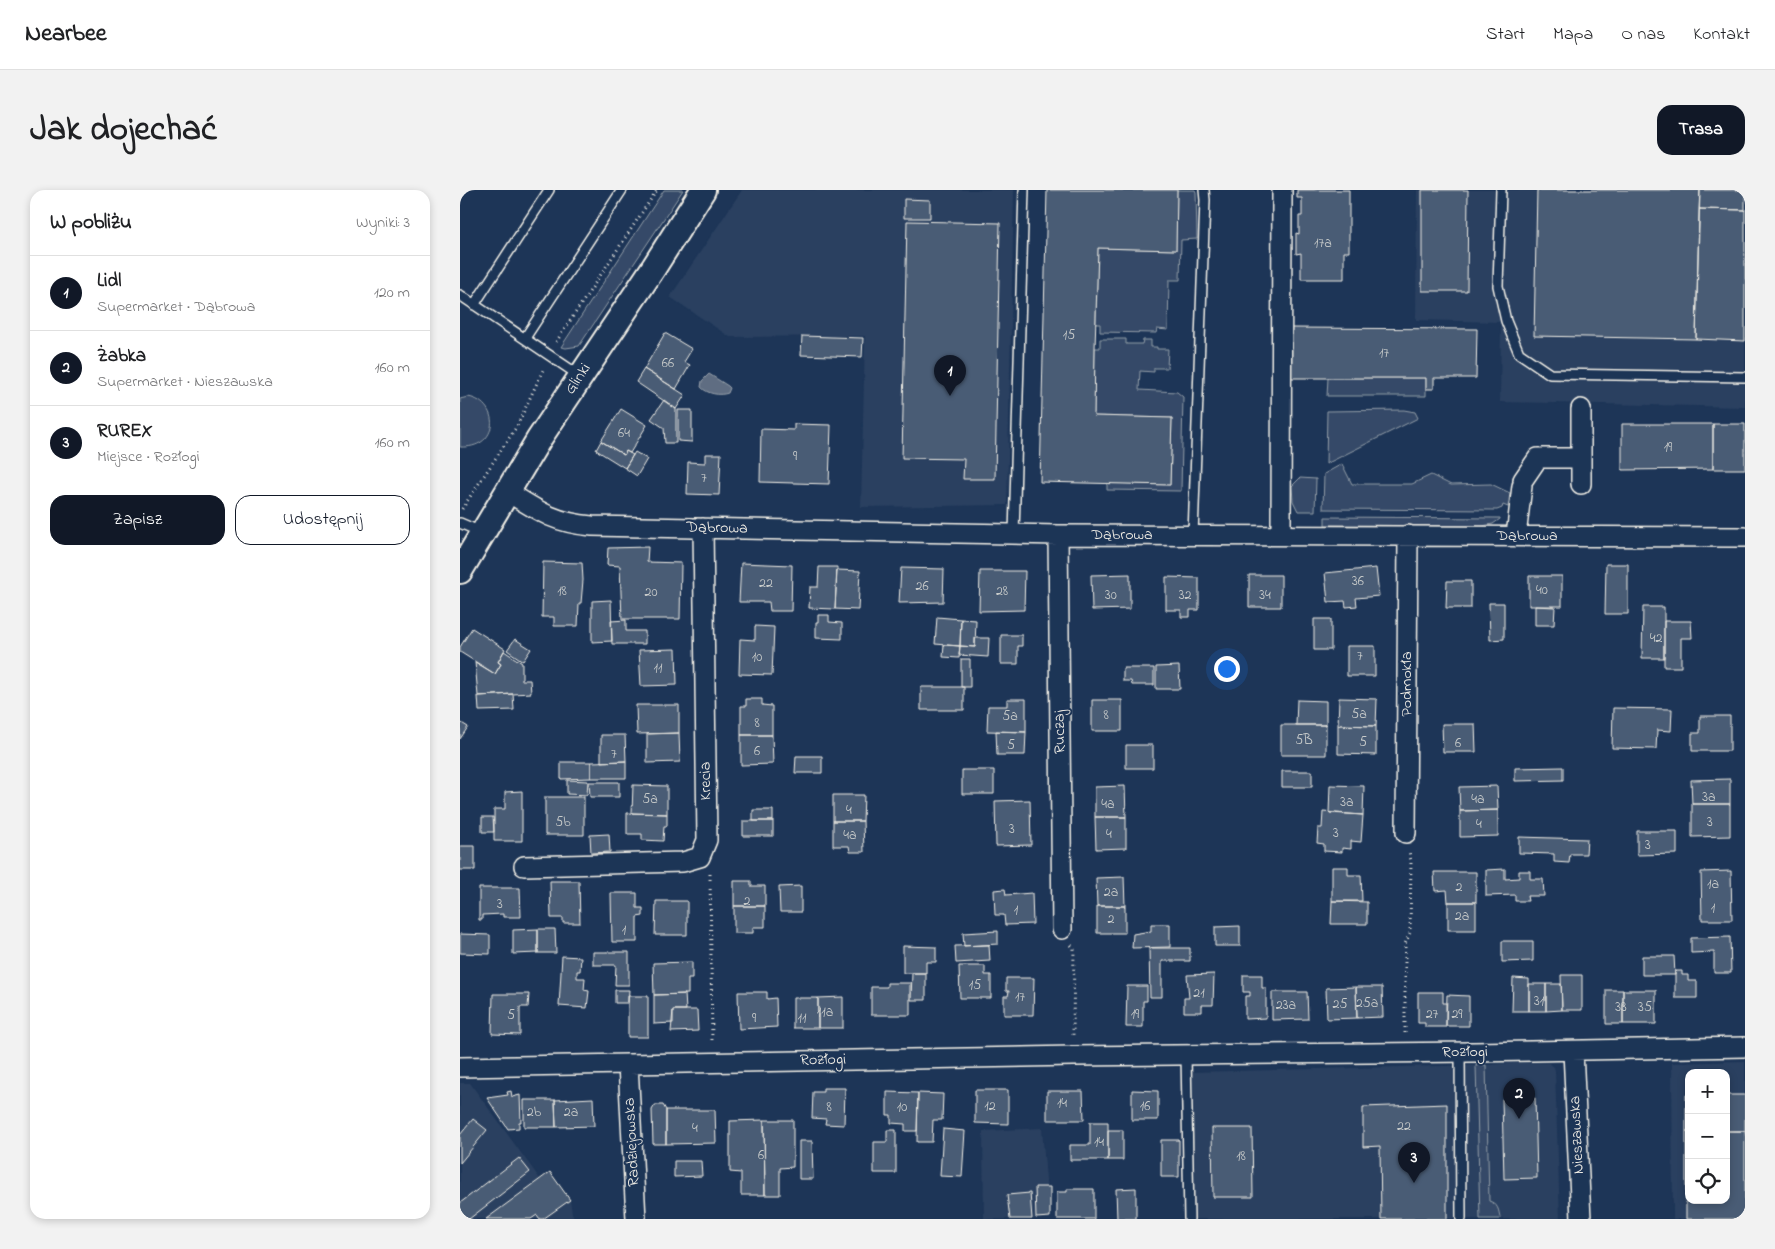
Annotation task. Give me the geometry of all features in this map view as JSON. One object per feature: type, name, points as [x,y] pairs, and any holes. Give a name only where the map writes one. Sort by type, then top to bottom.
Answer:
[{"type":"street","name":"Glinki","points":[[460,571],[539,439],[654,268],[703,190]]},
{"type":"street","points":[[1281,535],[1282,190]]},
{"type":"street","points":[[1581,409],[1581,484]]},
{"type":"street","points":[[1516,536],[1522,483],[1538,458],[1581,458]]},
{"type":"street","name":"Dąbrowa","points":[[508,492],[543,514],[572,524],[592,526],[1058,535],[1408,535],[1745,538]]},
{"type":"street","name":"Krecia","points":[[700,857],[707,840],[703,528]]},
{"type":"street","name":"Ruczaj","points":[[1058,535],[1062,929]]},
{"type":"street","name":"Podmokła","points":[[1406,834],[1408,535]]},
{"type":"street","points":[[524,866],[683,862],[700,857]]},
{"type":"street","name":"Rozłogi","points":[[460,1067],[1745,1047]]},
{"type":"street","name":"Nieszawska","points":[[1573,1051],[1581,1219]]},
{"type":"street","name":"Radziejowska","points":[[628,1064],[636,1219]]},
{"type":"lane","points":[[474,305],[549,190]]},
{"type":"lane","points":[[525,338],[622,190]]},
{"type":"lane","points":[[1014,534],[1024,190]]},
{"type":"lane","points":[[1193,535],[1204,190]]},
{"type":"lane","points":[[1501,190],[1498,286],[1506,321],[1519,353],[1550,374],[1745,377]]},
{"type":"lane","points":[[460,295],[580,376]]},
{"type":"lane","points":[[460,524],[483,534]]},
{"type":"lane","points":[[1460,1052],[1461,1219]]},
{"type":"lane","points":[[1186,1055],[1189,1219]]},
{"type":"path","points":[[1405,1053],[1405,944],[1410,933],[1411,861],[1406,834]]},
{"type":"path","points":[[700,857],[710,870],[712,1062]]},
{"type":"path","points":[[1062,929],[1074,948],[1073,1056]]},
{"type":"shaded area","points":[[664,190],[683,190],[579,346],[561,347]]},
{"type":"shaded area","points":[[742,190],[1014,190],[1007,505],[861,507],[865,336],[730,337],[670,297]]},
{"type":"shaded area","points":[[1177,190],[1195,190],[1196,192],[1197,239],[1181,240],[1180,280],[1169,280],[1168,330],[1157,329],[1156,333],[1100,332],[1100,324],[1096,324],[1098,248],[1176,250]]},
{"type":"shaded area","points":[[1417,190],[1745,190],[1745,407],[1500,402],[1501,322],[1416,320]]},
{"type":"shaded area","points":[[1100,339],[1126,339],[1126,344],[1142,344],[1143,340],[1151,340],[1151,347],[1168,349],[1167,368],[1154,368],[1154,372],[1140,371],[1139,390],[1177,392],[1183,397],[1181,491],[1107,490],[1107,483],[1170,485],[1172,418],[1094,416],[1095,348],[1100,348]]},
{"type":"shaded area","points":[[709,374],[730,388],[728,393],[714,394],[701,387],[702,381]]},
{"type":"shaded area","points":[[1328,378],[1426,378],[1426,396],[1327,396]]},
{"type":"shaded area","points":[[468,397],[479,401],[486,407],[491,425],[489,433],[483,441],[473,446],[460,447],[460,399]]},
{"type":"shaded area","points":[[1404,410],[1415,412],[1418,418],[1326,464],[1327,411]]},
{"type":"shaded area","points":[[1342,464],[1352,484],[1412,484],[1431,475],[1451,485],[1491,484],[1510,493],[1508,507],[1503,505],[1502,508],[1497,510],[1323,509],[1324,474]]},
{"type":"shaded area","points":[[1300,478],[1316,479],[1315,511],[1298,511],[1293,501],[1292,486]]},
{"type":"shaded area","points":[[1325,517],[1500,519],[1493,524],[1482,526],[1325,525]]},
{"type":"shaded area","points":[[1745,1061],[1745,1219],[1673,1219],[1672,1063]]},
{"type":"shaded area","points":[[1527,1062],[1549,1063],[1554,1067],[1555,1071],[1560,1219],[1194,1219],[1192,1072],[1486,1065]]},
{"type":"shaded area","points":[[1476,1065],[1486,1065],[1489,1201],[1498,1208],[1500,1219],[1480,1219]]},
{"type":"shaded area","points":[[460,1083],[470,1083],[540,1179],[550,1172],[570,1200],[575,1219],[460,1219]]},
{"type":"shaded area","points":[[1042,1128],[1049,1219],[984,1219],[983,1131]]},
{"type":"building","points":[[1047,190],[1177,190],[1176,250],[1098,248],[1095,348],[1094,416],[1172,418],[1170,485],[1040,482]]},
{"type":"building","points":[[1297,190],[1349,190],[1349,252],[1344,252],[1344,279],[1301,279],[1301,253],[1296,254],[1296,233],[1299,234],[1302,198],[1297,198]]},
{"type":"building","points":[[1422,190],[1468,190],[1467,291],[1422,291]]},
{"type":"building","points":[[1537,190],[1700,190],[1696,339],[1534,336]]},
{"type":"building","points":[[1700,190],[1745,190],[1745,210],[1699,209]]},
{"type":"building","points":[[904,199],[930,200],[930,218],[904,218]]},
{"type":"building","points":[[1699,209],[1745,210],[1745,341],[1696,339]]},
{"type":"building","points":[[907,221],[1000,223],[995,479],[963,479],[964,459],[902,458]]},
{"type":"building","points":[[1291,328],[1477,329],[1476,378],[1434,378],[1434,389],[1426,389],[1426,378],[1291,378]]},
{"type":"building","points":[[665,333],[692,349],[684,362],[690,365],[676,389],[644,369]]},
{"type":"building","points":[[802,336],[863,338],[862,357],[801,355]]},
{"type":"building","points":[[644,369],[685,395],[676,409],[636,382]]},
{"type":"building","points":[[664,400],[676,409],[676,443],[665,443],[664,428],[651,419]]},
{"type":"building","points":[[621,409],[647,425],[630,453],[626,451],[624,455],[601,441]]},
{"type":"building","points":[[678,410],[692,410],[692,442],[678,441]]},
{"type":"building","points":[[794,424],[831,425],[829,484],[760,482],[761,429],[794,430]]},
{"type":"building","points":[[1622,424],[1713,424],[1713,469],[1622,470]]},
{"type":"building","points":[[1713,424],[1745,424],[1745,469],[1713,469]]},
{"type":"building","points":[[601,441],[624,455],[626,451],[633,455],[625,468],[596,450]]},
{"type":"building","points":[[635,452],[647,459],[637,476],[625,468]]},
{"type":"building","points":[[705,454],[721,454],[719,495],[687,494],[688,462],[705,463]]},
{"type":"building","points":[[648,547],[647,562],[681,563],[680,619],[622,619],[620,566],[607,565],[608,548]]},
{"type":"building","points":[[543,562],[582,563],[583,580],[578,626],[554,626],[554,617],[542,617]]},
{"type":"building","points":[[741,563],[792,565],[791,611],[770,611],[769,602],[739,602]]},
{"type":"building","points":[[1606,564],[1628,564],[1628,614],[1605,614]]},
{"type":"building","points":[[819,567],[837,567],[835,609],[809,608],[810,587],[818,587]]},
{"type":"building","points":[[901,568],[944,569],[943,602],[899,603]]},
{"type":"building","points":[[1376,568],[1379,596],[1356,598],[1357,606],[1346,607],[1345,601],[1328,602],[1325,573]]},
{"type":"building","points":[[837,570],[860,571],[858,610],[835,609]]},
{"type":"building","points":[[980,571],[1025,571],[1024,610],[979,611]]},
{"type":"building","points":[[1130,574],[1130,609],[1092,610],[1091,575]]},
{"type":"building","points":[[1249,575],[1281,575],[1281,607],[1249,607]]},
{"type":"building","points":[[1529,576],[1562,576],[1562,606],[1529,606]]},
{"type":"building","points":[[1166,577],[1199,578],[1199,610],[1190,610],[1190,617],[1181,617],[1181,610],[1166,610]]},
{"type":"building","points":[[1447,581],[1471,581],[1471,608],[1446,608]]},
{"type":"building","points":[[611,600],[612,641],[592,642],[592,601]]},
{"type":"building","points":[[1489,603],[1504,603],[1504,639],[1490,640]]},
{"type":"building","points":[[1535,606],[1555,607],[1554,625],[1535,625]]},
{"type":"building","points":[[1643,607],[1664,607],[1664,658],[1642,658]]},
{"type":"building","points":[[818,615],[829,615],[829,622],[842,623],[842,639],[816,638]]},
{"type":"building","points":[[937,617],[961,619],[960,646],[935,644]]},
{"type":"building","points":[[961,619],[976,620],[975,647],[960,646]]},
{"type":"building","points":[[1314,619],[1331,619],[1331,650],[1314,650]]},
{"type":"building","points":[[626,620],[626,631],[645,631],[645,644],[612,644],[611,621]]},
{"type":"building","points":[[1664,621],[1691,621],[1692,638],[1681,638],[1681,667],[1664,667]]},
{"type":"building","points":[[755,626],[774,627],[772,675],[739,674],[740,639],[755,640]]},
{"type":"building","points":[[472,628],[505,649],[498,662],[501,664],[495,674],[460,652],[460,647]]},
{"type":"building","points":[[1001,635],[1022,635],[1022,646],[1018,646],[1018,664],[1001,664]]},
{"type":"building","points":[[975,638],[989,638],[988,657],[959,655],[960,646],[975,647]]},
{"type":"building","points":[[515,639],[531,649],[523,661],[507,650]]},
{"type":"building","points":[[944,645],[960,646],[959,658],[943,657]]},
{"type":"building","points":[[1347,646],[1375,646],[1375,676],[1347,676]]},
{"type":"building","points":[[676,649],[677,685],[641,686],[639,650]]},
{"type":"building","points":[[504,651],[522,663],[522,680],[530,680],[531,693],[478,696],[475,662],[495,674],[501,664],[498,662]]},
{"type":"building","points":[[961,659],[970,659],[970,687],[961,687]]},
{"type":"building","points":[[1179,666],[1180,689],[1156,689],[1156,667]]},
{"type":"building","points":[[1123,668],[1154,668],[1154,685],[1132,685],[1131,681],[1123,681]]},
{"type":"building","points":[[921,687],[964,687],[964,710],[921,710]]},
{"type":"building","points":[[513,694],[514,710],[479,711],[478,696]]},
{"type":"building","points":[[1339,698],[1377,699],[1376,726],[1338,725]]},
{"type":"building","points":[[746,699],[762,699],[762,705],[772,706],[772,735],[741,735],[741,706],[746,706]]},
{"type":"building","points":[[1007,699],[1026,699],[1026,732],[987,731],[988,706],[1007,706]]},
{"type":"building","points":[[1092,700],[1122,700],[1122,731],[1092,731]]},
{"type":"building","points":[[1297,700],[1326,701],[1326,725],[1296,725]]},
{"type":"building","points":[[636,705],[679,705],[679,733],[637,734]]},
{"type":"building","points":[[1613,708],[1672,709],[1671,731],[1657,730],[1656,749],[1612,748]]},
{"type":"building","points":[[1700,716],[1730,716],[1730,751],[1692,751],[1692,733],[1700,733]]},
{"type":"building","points":[[460,722],[468,727],[460,739]]},
{"type":"building","points":[[1442,724],[1475,724],[1476,752],[1443,752]]},
{"type":"building","points":[[1281,725],[1326,725],[1326,755],[1281,755]]},
{"type":"building","points":[[1338,725],[1376,726],[1376,755],[1338,754]]},
{"type":"building","points":[[996,731],[1026,732],[1025,755],[997,755]]},
{"type":"building","points":[[679,733],[680,762],[647,763],[647,734]]},
{"type":"building","points":[[601,735],[625,735],[626,761],[601,762]]},
{"type":"building","points":[[741,735],[772,735],[773,764],[741,765]]},
{"type":"building","points":[[1126,745],[1153,745],[1153,768],[1126,768]]},
{"type":"building","points":[[796,756],[822,756],[822,773],[795,773]]},
{"type":"building","points":[[626,761],[626,778],[591,778],[591,762]]},
{"type":"building","points":[[561,762],[591,762],[591,778],[561,779]]},
{"type":"building","points":[[1563,767],[1563,780],[1515,781],[1515,768]]},
{"type":"building","points":[[962,770],[994,770],[994,794],[962,794]]},
{"type":"building","points":[[1282,771],[1312,771],[1312,787],[1282,787]]},
{"type":"building","points":[[1730,779],[1730,804],[1692,804],[1691,780]]},
{"type":"building","points":[[567,780],[588,781],[587,795],[567,794]]},
{"type":"building","points":[[589,782],[619,782],[619,797],[590,797]]},
{"type":"building","points":[[633,785],[667,786],[667,814],[632,813]]},
{"type":"building","points":[[1330,785],[1364,786],[1363,815],[1329,813]]},
{"type":"building","points":[[1125,786],[1126,817],[1095,817],[1095,787]]},
{"type":"building","points":[[1497,786],[1498,810],[1460,811],[1459,787]]},
{"type":"building","points":[[522,791],[522,841],[494,841],[494,809],[505,809],[505,792]]},
{"type":"building","points":[[833,795],[864,795],[863,821],[833,821]]},
{"type":"building","points":[[545,797],[584,797],[584,835],[545,835]]},
{"type":"building","points":[[1030,800],[1031,845],[996,846],[995,801]]},
{"type":"building","points":[[1692,804],[1730,804],[1730,836],[1692,837]]},
{"type":"building","points":[[753,810],[773,810],[773,821],[753,821]]},
{"type":"building","points":[[1498,810],[1498,836],[1460,837],[1460,811]]},
{"type":"building","points":[[1323,812],[1363,815],[1361,842],[1351,841],[1351,849],[1342,848],[1342,852],[1324,851],[1324,844],[1317,843],[1318,828],[1322,828]]},
{"type":"building","points":[[627,813],[667,814],[667,826],[664,826],[663,841],[642,840],[642,834],[627,834]]},
{"type":"building","points":[[482,817],[493,817],[494,832],[482,832]]},
{"type":"building","points":[[1095,817],[1126,817],[1126,848],[1096,849]]},
{"type":"building","points":[[743,821],[773,821],[773,836],[743,836]]},
{"type":"building","points":[[833,821],[863,821],[864,852],[850,852],[849,846],[833,846]]},
{"type":"building","points":[[1637,831],[1677,831],[1677,854],[1637,855]]},
{"type":"building","points":[[609,834],[610,852],[591,853],[590,835]]},
{"type":"building","points":[[1519,837],[1587,839],[1586,854],[1570,854],[1569,863],[1554,862],[1554,854],[1519,853]]},
{"type":"building","points":[[460,846],[475,846],[475,870],[460,870]]},
{"type":"building","points":[[1332,867],[1348,867],[1348,875],[1361,875],[1362,901],[1332,901]]},
{"type":"building","points":[[1505,869],[1505,879],[1519,878],[1519,871],[1530,871],[1530,879],[1543,879],[1544,896],[1527,896],[1528,901],[1515,901],[1515,895],[1486,896],[1486,870]]},
{"type":"building","points":[[1731,871],[1732,920],[1702,920],[1701,872]]},
{"type":"building","points":[[1434,872],[1476,872],[1476,902],[1448,902],[1447,890],[1435,891]]},
{"type":"building","points":[[1124,877],[1125,906],[1097,906],[1096,878]]},
{"type":"building","points":[[550,881],[579,881],[580,923],[563,923],[563,918],[551,918]]},
{"type":"building","points":[[734,881],[751,881],[751,886],[765,886],[765,906],[734,906]]},
{"type":"building","points":[[801,886],[801,912],[780,912],[779,887]]},
{"type":"building","points":[[479,888],[520,888],[521,917],[503,917],[503,914],[482,915],[482,920],[479,920]]},
{"type":"building","points":[[1005,889],[1006,895],[1032,893],[1033,924],[1005,925],[1004,915],[995,915],[994,890]]},
{"type":"building","points":[[611,893],[637,893],[637,908],[643,908],[643,916],[637,917],[637,942],[612,942]]},
{"type":"building","points":[[656,901],[687,901],[687,935],[655,935]]},
{"type":"building","points":[[1332,901],[1367,902],[1367,924],[1331,924]]},
{"type":"building","points":[[1448,902],[1476,902],[1476,930],[1448,930]]},
{"type":"building","points":[[734,906],[765,906],[765,927],[753,927],[753,933],[734,933]]},
{"type":"building","points":[[1097,906],[1125,906],[1125,933],[1097,933]]},
{"type":"building","points":[[1151,924],[1170,924],[1170,947],[1132,948],[1133,934],[1151,931]]},
{"type":"building","points":[[1240,926],[1240,946],[1215,946],[1215,927]]},
{"type":"building","points":[[538,929],[538,953],[513,954],[513,930]]},
{"type":"building","points":[[538,929],[555,929],[556,953],[538,953]]},
{"type":"building","points":[[998,931],[998,944],[964,946],[963,933]]},
{"type":"building","points":[[460,934],[490,935],[490,954],[460,953]]},
{"type":"building","points":[[1730,937],[1731,973],[1714,973],[1714,952],[1691,953],[1691,938]]},
{"type":"building","points":[[1502,941],[1533,941],[1533,961],[1502,962]]},
{"type":"building","points":[[989,945],[990,961],[956,963],[955,946]]},
{"type":"building","points":[[903,946],[936,947],[936,962],[926,962],[926,973],[903,973]]},
{"type":"building","points":[[1149,948],[1190,948],[1190,961],[1162,961],[1162,997],[1150,997]]},
{"type":"building","points":[[593,952],[629,952],[629,985],[615,985],[616,965],[593,965]]},
{"type":"building","points":[[562,956],[581,957],[580,971],[577,971],[577,978],[585,978],[584,990],[589,991],[587,1008],[559,1006]]},
{"type":"building","points":[[1642,956],[1674,956],[1675,975],[1642,975]]},
{"type":"building","points":[[692,962],[692,979],[688,979],[688,994],[654,995],[653,963]]},
{"type":"building","points":[[959,966],[985,966],[985,975],[991,975],[991,998],[960,998]]},
{"type":"building","points":[[1675,971],[1682,971],[1682,975],[1688,975],[1688,981],[1697,981],[1697,998],[1675,998]]},
{"type":"building","points":[[912,973],[926,973],[926,1000],[911,1000]]},
{"type":"building","points":[[1214,974],[1213,1005],[1202,1005],[1202,1012],[1184,1012],[1184,998],[1189,998],[1187,975]]},
{"type":"building","points":[[1243,975],[1262,975],[1262,988],[1266,988],[1266,1018],[1245,1019],[1245,996],[1250,996],[1250,992],[1243,992]]},
{"type":"building","points":[[1561,975],[1582,975],[1582,1010],[1562,1010]]},
{"type":"building","points":[[1006,978],[1034,978],[1033,1015],[1004,1015],[1004,996],[1008,996],[1009,991],[1006,991]]},
{"type":"building","points":[[1513,978],[1529,979],[1529,1011],[1512,1011]]},
{"type":"building","points":[[887,983],[910,983],[910,1015],[871,1015],[871,987],[887,987]]},
{"type":"building","points":[[1529,984],[1546,984],[1546,1011],[1529,1011]]},
{"type":"building","points":[[1546,984],[1561,984],[1562,1010],[1546,1011]]},
{"type":"building","points":[[1127,986],[1147,986],[1147,1001],[1143,1001],[1143,1027],[1126,1027]]},
{"type":"building","points":[[1356,987],[1382,987],[1383,1017],[1357,1018]]},
{"type":"building","points":[[1356,987],[1357,1018],[1327,1019],[1326,988]]},
{"type":"building","points":[[615,990],[629,990],[628,1003],[615,1003]]},
{"type":"building","points":[[1606,990],[1623,990],[1623,1024],[1606,1024]]},
{"type":"building","points":[[1623,990],[1656,990],[1656,1024],[1623,1024]]},
{"type":"building","points":[[738,992],[767,992],[767,999],[776,998],[777,1027],[739,1029]]},
{"type":"building","points":[[1272,992],[1307,992],[1308,1019],[1272,1020]]},
{"type":"building","points":[[1418,992],[1443,992],[1443,1003],[1446,1003],[1446,1027],[1425,1027],[1425,1023],[1418,1023]]},
{"type":"building","points":[[493,994],[529,994],[528,1007],[520,1007],[520,1035],[492,1034]]},
{"type":"building","points":[[685,994],[686,1010],[673,1010],[673,1023],[654,1024],[654,995]]},
{"type":"building","points":[[1447,995],[1469,996],[1469,1026],[1446,1026]]},
{"type":"building","points":[[628,996],[648,996],[648,1037],[628,1037]]},
{"type":"building","points":[[843,997],[843,1028],[818,1028],[818,998]]},
{"type":"building","points":[[793,998],[818,998],[818,1028],[793,1028]]},
{"type":"building","points":[[673,1010],[697,1010],[698,1031],[671,1032]]},
{"type":"building","points":[[823,1088],[845,1088],[844,1125],[825,1124],[826,1119],[812,1118],[813,1092],[823,1092]]},
{"type":"building","points":[[975,1090],[1008,1090],[1008,1124],[975,1123]]},
{"type":"building","points":[[1132,1090],[1158,1091],[1158,1120],[1132,1120]]},
{"type":"building","points":[[511,1091],[512,1097],[520,1095],[521,1122],[519,1122],[519,1128],[508,1129],[487,1098],[508,1095],[507,1092]]},
{"type":"building","points":[[1047,1091],[1083,1091],[1084,1120],[1047,1120]]},
{"type":"building","points":[[887,1092],[918,1093],[917,1131],[905,1131],[905,1124],[891,1123],[891,1115],[887,1115]]},
{"type":"building","points":[[918,1093],[943,1094],[942,1120],[933,1120],[932,1142],[917,1142]]},
{"type":"building","points":[[1730,1095],[1745,1095],[1745,1131],[1730,1131]]},
{"type":"building","points":[[593,1098],[594,1126],[556,1127],[555,1100]]},
{"type":"building","points":[[1535,1098],[1537,1178],[1504,1179],[1502,1099]]},
{"type":"building","points":[[524,1100],[555,1100],[556,1127],[524,1127]]},
{"type":"building","points":[[1447,1104],[1447,1219],[1381,1219],[1380,1146],[1363,1147],[1363,1107]]},
{"type":"building","points":[[655,1105],[663,1105],[666,1110],[666,1144],[653,1144],[652,1110]]},
{"type":"building","points":[[666,1110],[715,1110],[716,1143],[666,1144]]},
{"type":"building","points":[[473,1119],[487,1130],[460,1163],[460,1135]]},
{"type":"building","points":[[764,1120],[765,1195],[741,1195],[741,1173],[730,1172],[730,1121]]},
{"type":"building","points":[[764,1120],[793,1120],[793,1167],[780,1168],[780,1195],[765,1195]]},
{"type":"building","points":[[1090,1122],[1108,1122],[1108,1160],[1070,1160],[1070,1145],[1090,1145]]},
{"type":"building","points":[[1212,1128],[1252,1128],[1253,1197],[1213,1197]]},
{"type":"building","points":[[943,1129],[965,1131],[962,1177],[940,1176]]},
{"type":"building","points":[[887,1130],[896,1130],[896,1173],[874,1173],[874,1142],[887,1142]]},
{"type":"building","points":[[1108,1130],[1123,1130],[1123,1160],[1108,1160]]},
{"type":"building","points":[[1730,1131],[1745,1131],[1745,1219],[1686,1219],[1686,1204],[1730,1204]]},
{"type":"building","points":[[1161,1140],[1179,1140],[1179,1177],[1161,1177]]},
{"type":"building","points":[[799,1141],[812,1141],[813,1179],[799,1179]]},
{"type":"building","points":[[519,1158],[530,1172],[469,1219],[460,1219],[460,1203]]},
{"type":"building","points":[[674,1161],[701,1161],[702,1176],[674,1177]]},
{"type":"building","points":[[550,1172],[570,1200],[543,1219],[540,1219],[537,1215],[531,1219],[486,1219]]},
{"type":"building","points":[[1035,1187],[1050,1187],[1050,1217],[1036,1218]]},
{"type":"building","points":[[1136,1188],[1136,1219],[1117,1219],[1116,1189]]},
{"type":"building","points":[[1067,1189],[1094,1189],[1094,1219],[1057,1219],[1057,1192],[1067,1192]]},
{"type":"building","points":[[1030,1193],[1032,1219],[1010,1219],[1007,1195]]},
{"type":"place","name":"Lidl","points":[[950,396]]},
{"type":"place","name":"Żabka","points":[[1519,1119]]},
{"type":"place","name":"RUREX","points":[[1414,1183]]}]
